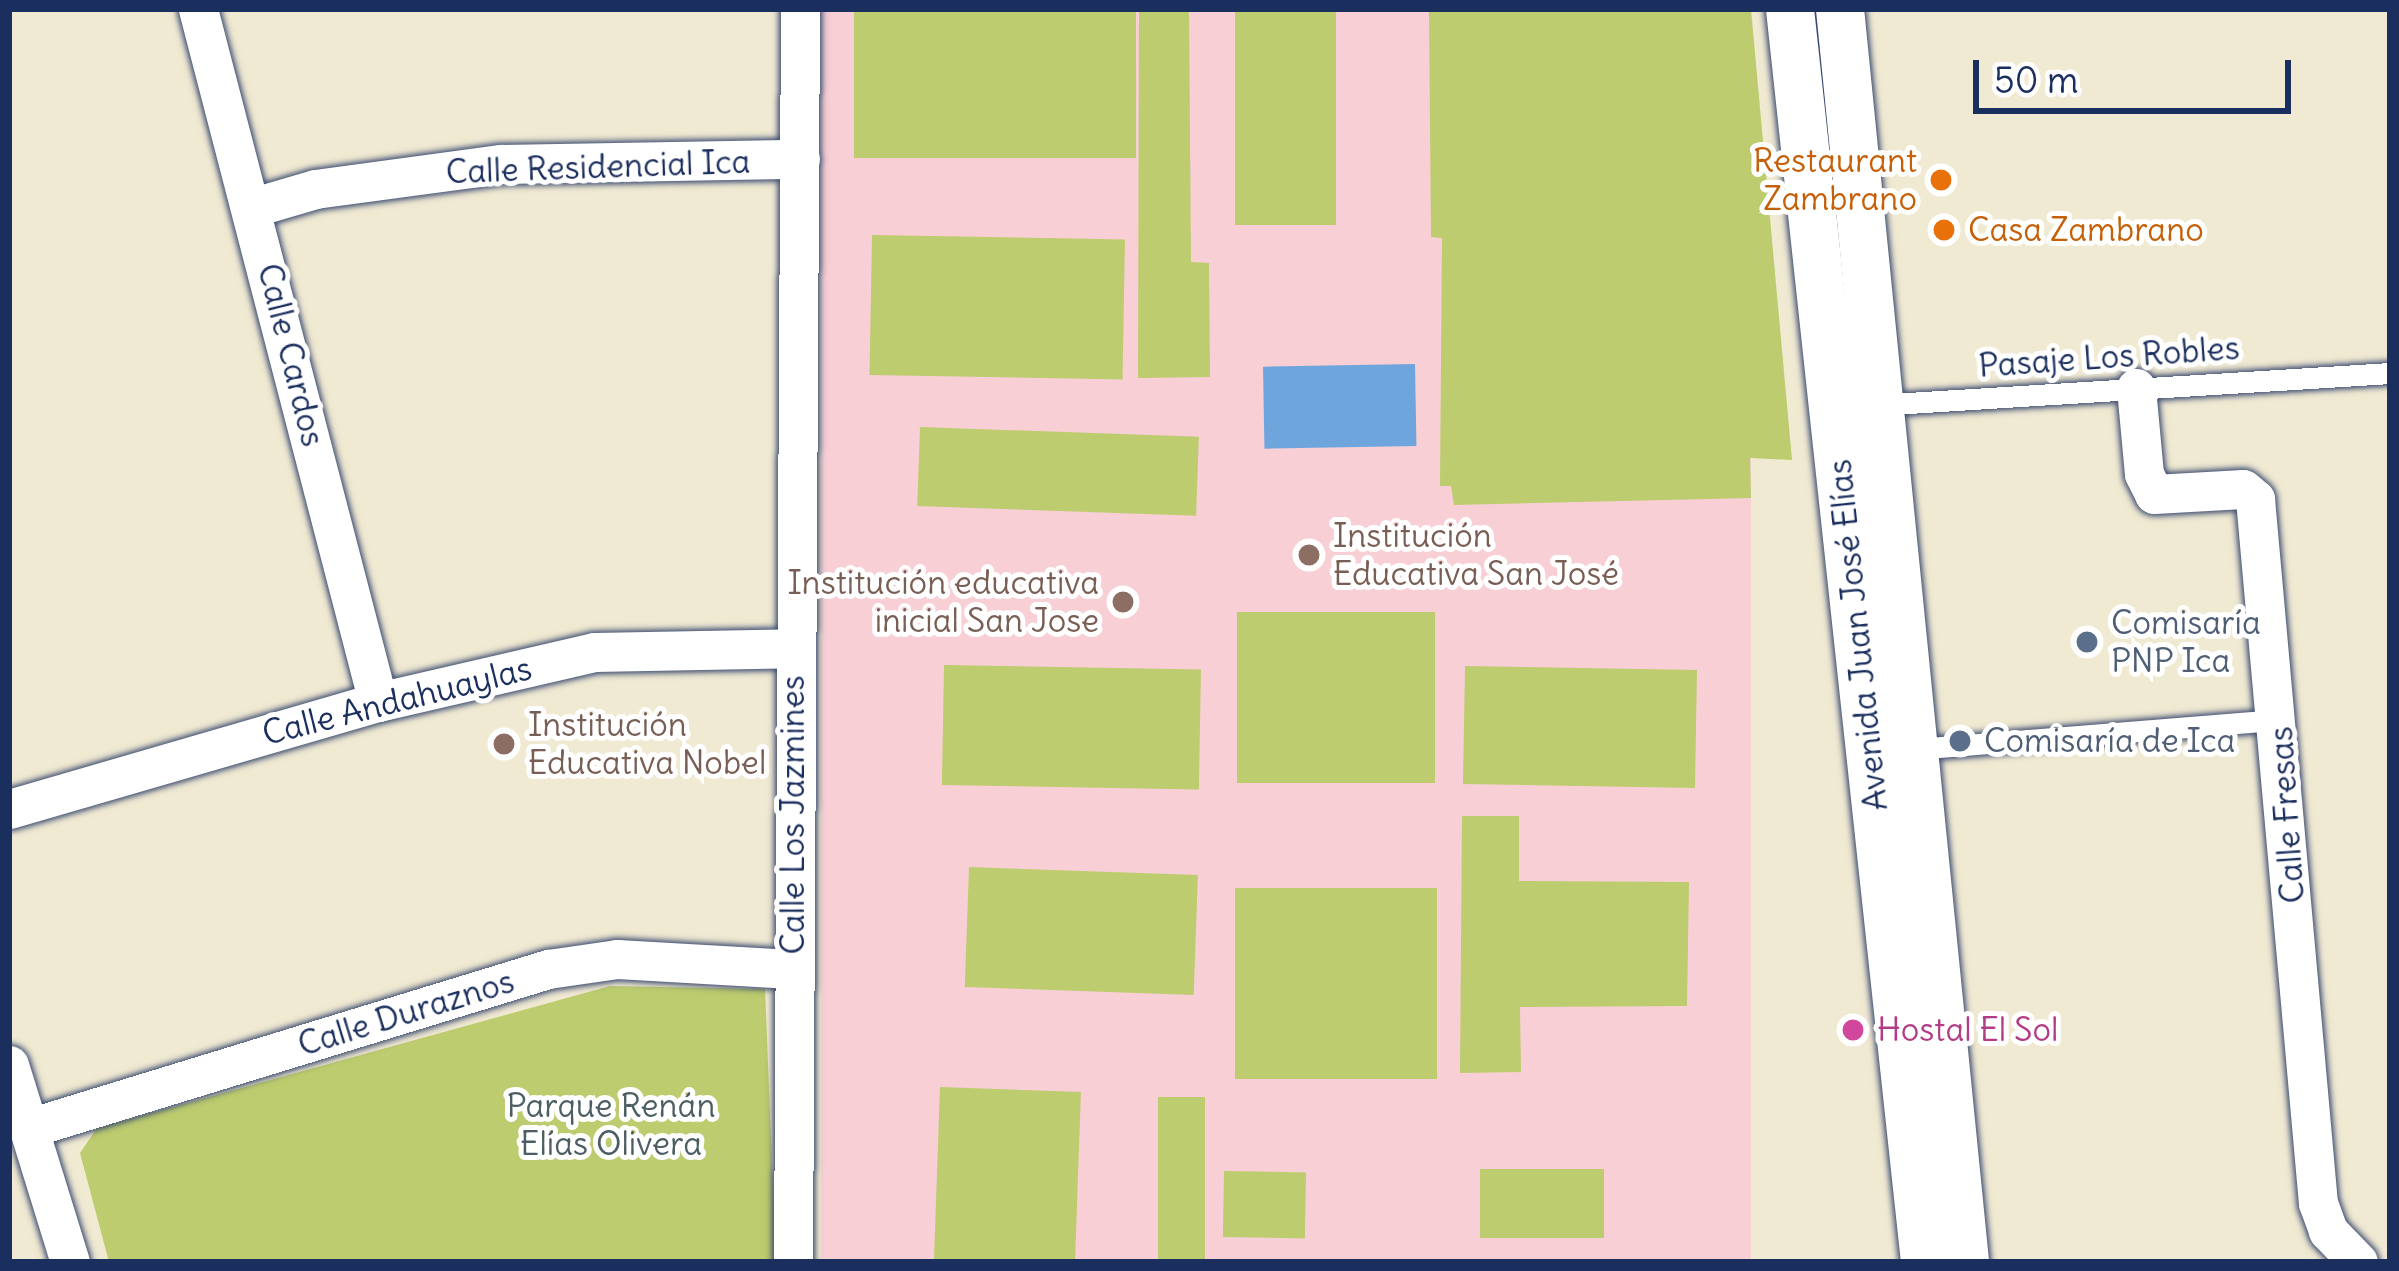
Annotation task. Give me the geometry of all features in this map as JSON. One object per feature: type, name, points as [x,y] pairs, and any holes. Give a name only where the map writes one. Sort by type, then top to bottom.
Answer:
[{"type":"street","name":"Calle Cardos","points":[[198,9],[254,207],[378,702]]},
{"type":"street","name":"Calle Los Jazmines","points":[[793,1262],[791,969],[800,9]]},
{"type":"street","name":"Avenida Juan José Elías","points":[[1789,15],[1925,1262]]},
{"type":"street","name":"Avenida Juan José Elías","points":[[1843,18],[1966,1262]]},
{"type":"street","name":"Calle Residencial Ica","points":[[254,207],[315,189],[501,164],[800,159]]},
{"type":"street","name":"Calle Fresas","points":[[2136,388],[2144,474],[2154,494],[2254,494],[2279,720],[2318,1203],[2328,1231],[2358,1262]]},
{"type":"street","name":"Calle Andahuaylas","points":[[9,809],[378,702],[593,652],[794,648]]},
{"type":"street","name":"Calle Duraznos","points":[[29,1128],[548,970],[616,959],[791,969]]},
{"type":"street","points":[[9,1065],[70,1262]]},
{"type":"lane","name":"Pasaje Los Robles","points":[[1833,409],[2390,373]]},
{"type":"lane","points":[[1915,748],[2279,720]]},
{"type":"shaded area","name":"Institución Educativa San José","points":[[821,9],[1751,9],[1751,1262],[821,1262]]},
{"type":"green space","points":[[854,9],[1136,9],[1136,158],[854,158]]},
{"type":"green space","points":[[1139,9],[1189,9],[1191,262],[1209,263],[1210,377],[1138,378]]},
{"type":"green space","points":[[1235,9],[1336,9],[1336,225],[1235,225]]},
{"type":"green space","points":[[1429,9],[1751,9],[1792,460],[1750,458],[1751,498],[1454,505],[1451,486],[1440,486],[1442,238],[1431,237]]},
{"type":"green space","points":[[872,235],[1125,239],[1123,379],[870,375]]},
{"type":"green space","points":[[920,427],[1199,437],[1196,516],[917,506]]},
{"type":"green space","points":[[1237,612],[1435,612],[1435,783],[1237,783]]},
{"type":"green space","points":[[944,665],[1201,669],[1199,789],[942,785]]},
{"type":"green space","points":[[1465,666],[1697,670],[1695,788],[1463,784]]},
{"type":"green space","points":[[1462,816],[1519,816],[1519,881],[1689,882],[1687,1006],[1520,1007],[1521,1072],[1460,1073]]},
{"type":"green space","points":[[969,867],[1198,875],[1194,995],[965,987]]},
{"type":"green space","points":[[1235,888],[1437,888],[1437,1079],[1235,1079]]},
{"type":"green space","name":"Parque Renán Elías Olivera","points":[[610,986],[765,989],[776,1262],[109,1262],[80,1153],[97,1128]]},
{"type":"green space","points":[[940,1087],[1081,1092],[1075,1262],[934,1262]]},
{"type":"green space","points":[[1158,1097],[1205,1097],[1205,1262],[1158,1262]]},
{"type":"green space","points":[[1480,1169],[1604,1169],[1604,1238],[1480,1238]]},
{"type":"green space","points":[[1224,1171],[1306,1172],[1305,1238],[1223,1237]]},
{"type":"water","points":[[1415,364],[1416,446],[1264,449],[1263,367]]},
{"type":"place","name":"Restaurant Zambrano","points":[[1941,180]]},
{"type":"place","name":"Casa Zambrano","points":[[1944,230]]},
{"type":"place","name":"Institución Educativa San José","points":[[1309,555]]},
{"type":"place","name":"Institución educativa inicial San Jose","points":[[1123,602]]},
{"type":"place","name":"Comisaría PNP Ica","points":[[2087,642]]},
{"type":"place","name":"Comisaría de Ica","points":[[1960,741]]},
{"type":"place","name":"Institución Educativa Nobel","points":[[504,744]]},
{"type":"place","name":"Hostal El Sol","points":[[1853,1030]]}]
